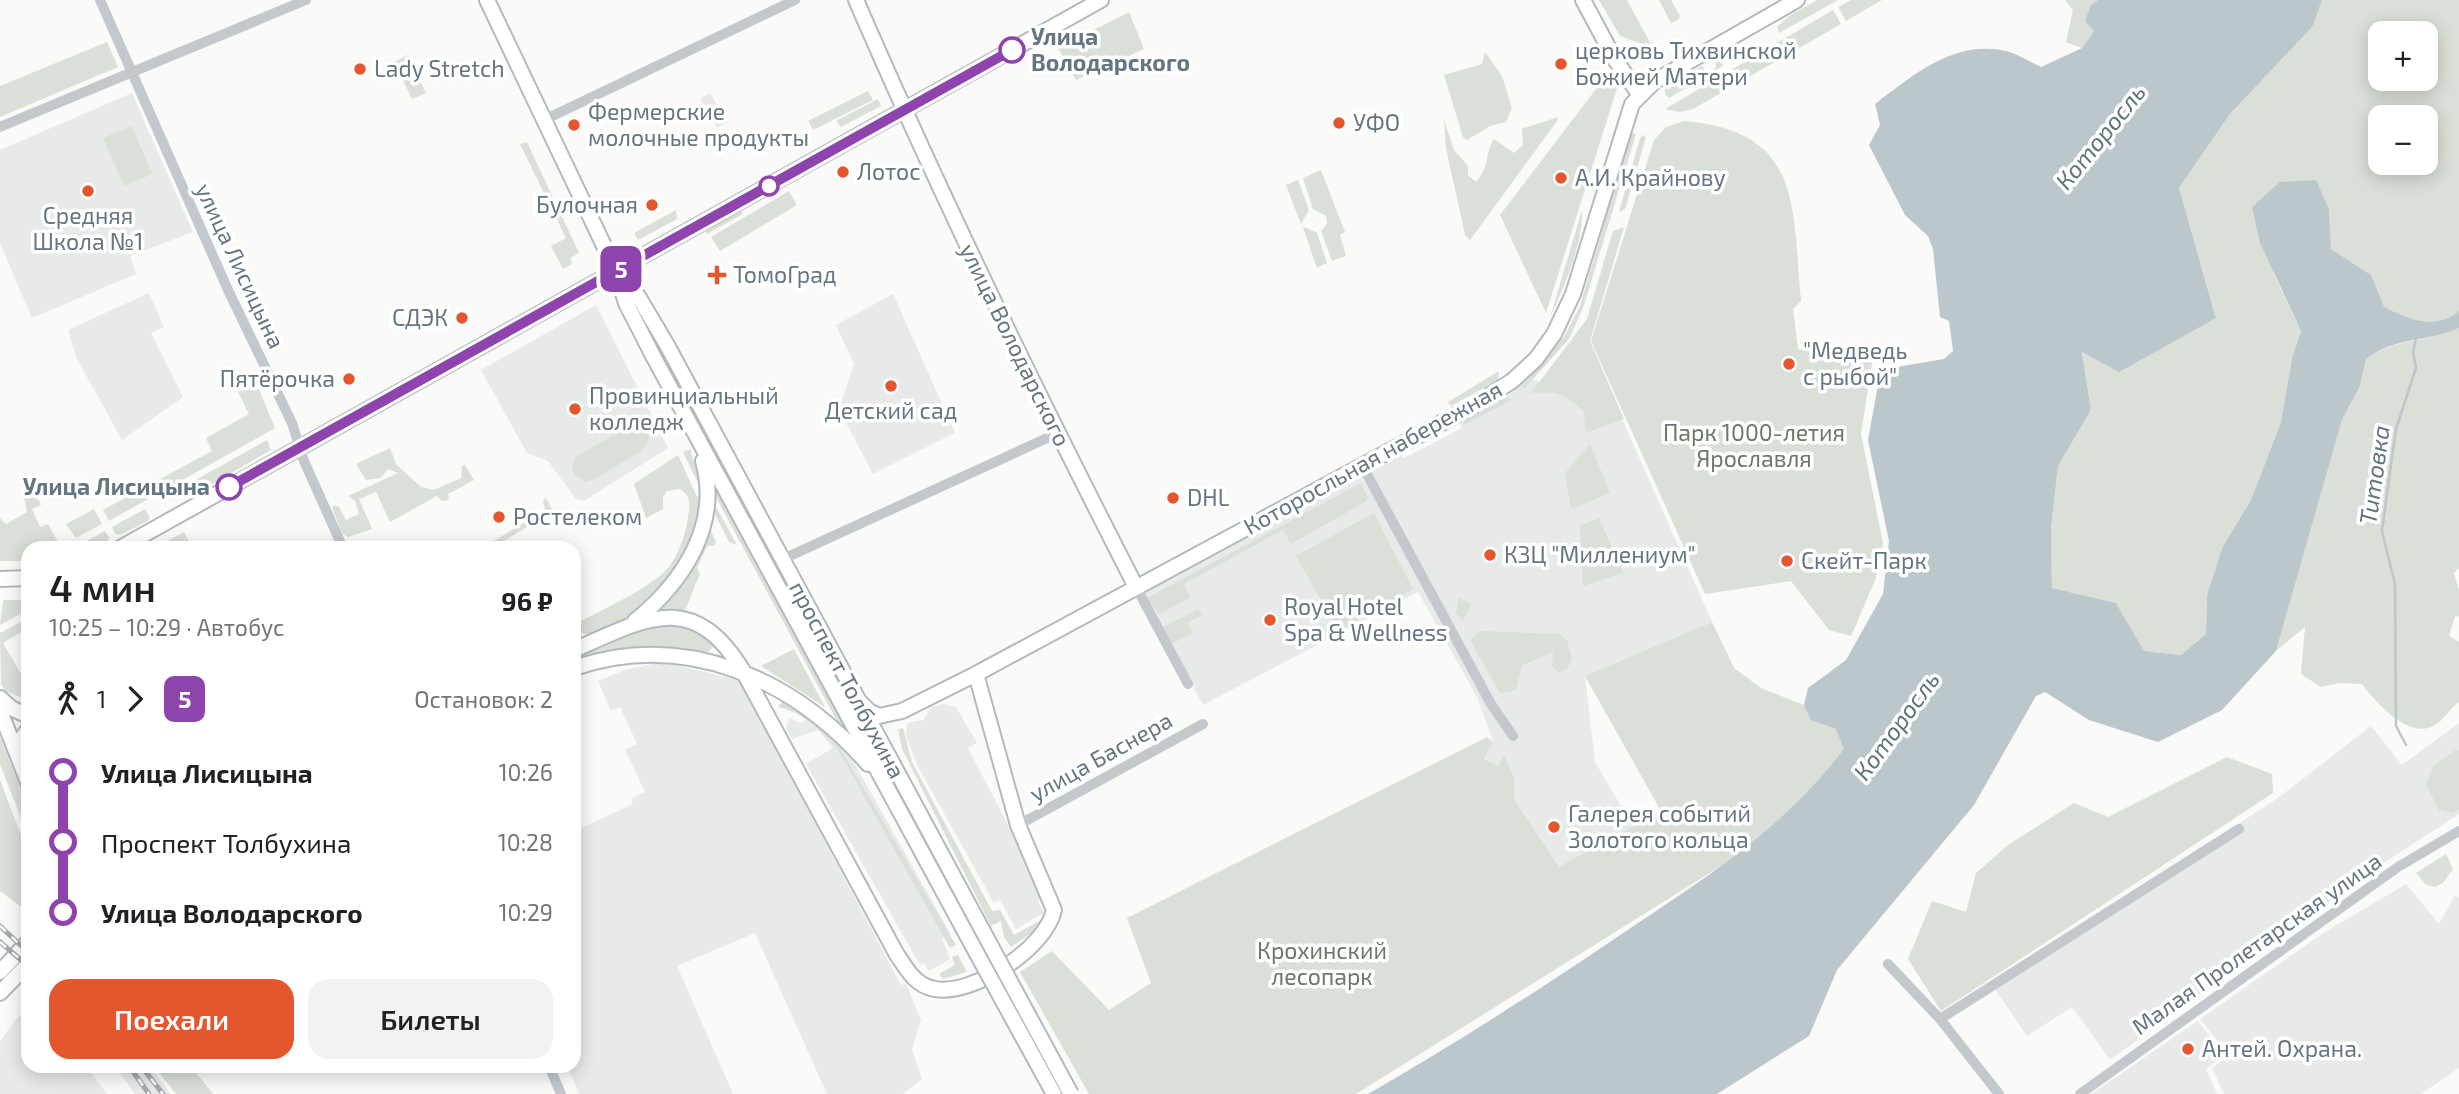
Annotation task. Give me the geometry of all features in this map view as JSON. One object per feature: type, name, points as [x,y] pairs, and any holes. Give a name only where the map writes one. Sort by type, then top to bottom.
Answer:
[{"type":"main road","name":"проспект Толбухина","points":[[486,0],[616,271],[625,303],[1054,1094]]},
{"type":"main road","name":"улица Володарского","points":[[856,0],[904,110],[1056,434],[1136,587]]},
{"type":"main road","points":[[1583,0],[1614,58],[1639,94],[1655,81],[1797,0]]},
{"type":"main road","points":[[133,541],[1099,1]]},
{"type":"main road","name":"Которосльная набережная","points":[[902,710],[976,674],[1362,466],[1512,381],[1543,350],[1573,294],[1625,126],[1639,94]]},
{"type":"main road","name":"проспект Толбухина","points":[[616,271],[638,296],[661,335],[1071,1094]]},
{"type":"main road","points":[[628,626],[670,589],[685,568],[702,531],[708,508],[709,485],[696,436]]},
{"type":"main road","points":[[0,579],[21,578]]},
{"type":"main road","points":[[581,647],[628,626],[659,618],[685,619],[700,623],[718,637],[743,671],[907,970],[923,985],[949,989],[987,975],[1028,949],[1043,936],[1051,923],[1054,910],[1018,825],[976,674]]},
{"type":"main road","points":[[706,660],[718,652],[718,637]]},
{"type":"main road","points":[[581,667],[643,654],[706,660],[743,671],[784,691],[830,723],[889,789]]},
{"type":"main road","points":[[764,708],[768,695],[784,691]]},
{"type":"main road","points":[[0,698],[21,713]]},
{"type":"main road","points":[[857,699],[869,711],[879,716],[902,710]]},
{"type":"main road","points":[[0,710],[21,765]]},
{"type":"main road","points":[[889,758],[884,734],[891,719],[902,710]]},
{"type":"main road","points":[[19,760],[21,739]]},
{"type":"main road","points":[[0,972],[21,950]]},
{"type":"main road","points":[[0,993],[21,971]]},
{"type":"street","name":"улица Лисицына","points":[[100,0],[228,290],[292,423],[340,541]]},
{"type":"street","points":[[0,127],[306,0]]},
{"type":"street","points":[[544,120],[795,0]]},
{"type":"street","points":[[783,559],[1056,434]]},
{"type":"street","points":[[1362,466],[1491,704],[1513,736]]},
{"type":"street","name":"улица Володарского","points":[[1136,587],[1188,684]]},
{"type":"street","name":"улица Баснера","points":[[1018,825],[1203,723]]},
{"type":"street","points":[[1940,1019],[2239,829]]},
{"type":"street","name":"Малая Пролетарская улица","points":[[2080,1094],[2398,867],[2459,831]]},
{"type":"street","points":[[1888,964],[1940,1019],[1999,1094]]},
{"type":"street","points":[[552,1073],[561,1094]]},
{"type":"shaded area","name":"Средняя Школа №1","points":[[132,93],[193,232],[130,256],[136,274],[32,318],[0,243],[0,150]]},
{"type":"shaded area","points":[[710,93],[727,122],[717,128],[700,99]]},
{"type":"shaded area","points":[[149,293],[164,327],[151,333],[183,397],[122,440],[76,357],[68,330]]},
{"type":"shaded area","name":"Детский сад","points":[[893,294],[955,433],[873,474],[839,409],[854,364],[836,325]]},
{"type":"shaded area","name":"Провинциальный колледж","points":[[596,305],[668,448],[584,501],[575,498],[548,461],[527,453],[481,370]]},
{"type":"shaded area","points":[[1529,378],[1620,414],[1712,622],[1585,676],[1595,762],[1634,828],[1559,868],[1514,799],[1514,777],[1503,756],[1498,766],[1484,759],[1493,741],[1477,697],[1418,592],[1203,705],[1142,592],[1399,452],[1404,458],[1462,428],[1459,420],[1508,395]]},
{"type":"shaded area","points":[[662,662],[739,680],[901,985],[906,984],[921,1020],[912,1050],[922,1079],[903,1094],[827,1094],[755,933],[677,966],[733,1094],[579,1094],[570,1073],[581,1073],[581,828],[633,804],[631,799],[645,792],[625,750],[637,744],[620,707],[611,711],[598,681],[625,670]]},
{"type":"shaded area","points":[[943,704],[956,707],[977,743],[968,748],[1045,896],[1038,901],[1044,913],[1016,929],[1000,900],[994,903],[916,763],[906,735],[907,723],[923,720],[932,707]]},
{"type":"shaded area","points":[[815,716],[843,743],[950,933],[942,938],[950,959],[929,971],[924,963],[920,965],[806,764],[833,748],[818,730],[792,739],[786,727],[790,718],[800,723]]},
{"type":"shaded area","points":[[2459,723],[2459,814],[2382,864],[2110,1060],[2072,1007],[2027,1036],[1992,985],[2278,798],[2371,726],[2402,765]]},
{"type":"shaded area","points":[[2406,884],[2439,924],[2455,895],[2459,898],[2459,1068],[2421,1094],[2224,1094],[2212,1068],[2229,1055],[2200,1019],[2322,934]]},
{"type":"shaded area","points":[[21,1014],[21,1073],[91,1073],[107,1094],[0,1094],[0,1042]]},
{"type":"shaded area","points":[[2198,1021],[2224,1055],[2206,1069],[2217,1094],[2091,1094]]},
{"type":"shaded area","points":[[120,1073],[154,1073],[171,1094],[135,1094]]},
{"type":"green space","points":[[1599,0],[1627,0],[1653,48],[1620,36]]},
{"type":"green space","points":[[1659,0],[1671,0],[1680,16],[1678,20],[1671,23]]},
{"type":"green space","points":[[1817,0],[1838,0],[1779,33],[1777,27],[1789,16]]},
{"type":"green space","points":[[1851,0],[1882,0],[1846,21],[1838,7]]},
{"type":"green space","points":[[2065,0],[2098,0],[2091,6],[2094,31],[2082,48],[2066,42],[2073,10]]},
{"type":"green space","points":[[2322,0],[2459,0],[2459,311],[2450,317],[2431,322],[2402,316],[2383,307],[2371,275],[2331,249],[2329,210],[2273,273],[2301,331],[2292,358],[2281,422],[2251,500],[2222,548],[2207,595],[2206,634],[2181,655],[2144,651],[2116,603],[2052,588],[2051,529],[2058,466],[2091,410],[2082,351],[2216,317],[2179,188],[2230,114],[2313,26]]},
{"type":"green space","points":[[1833,10],[1841,24],[1693,109],[1680,112],[1665,109]]},
{"type":"green space","points":[[1129,12],[1144,49],[1076,80],[1058,48]]},
{"type":"green space","points":[[107,42],[118,67],[0,117],[0,86]]},
{"type":"green space","points":[[1623,44],[1652,54],[1634,63]]},
{"type":"green space","points":[[1485,52],[1502,76],[1512,108],[1506,122],[1490,126],[1467,140],[1463,137],[1444,75],[1482,64]]},
{"type":"green space","points":[[408,55],[426,93],[412,99],[394,62]]},
{"type":"green space","points":[[1719,60],[1723,66],[1669,98],[1665,94],[1665,88],[1702,66],[1708,72],[1716,68],[1715,63]]},
{"type":"green space","points":[[1609,72],[1618,85],[1546,313],[1500,215]]},
{"type":"green space","points":[[868,91],[873,100],[813,130],[808,121]]},
{"type":"green space","points":[[878,99],[881,106],[841,127],[836,121]]},
{"type":"green space","points":[[1558,117],[1470,240],[1465,235],[1446,148],[1444,120],[1454,150],[1468,166],[1468,175],[1476,182],[1484,170],[1494,139],[1514,153],[1523,145],[1522,129]]},
{"type":"green space","name":"Парк 1000-летия Ярославля","points":[[1684,121],[1723,128],[1751,140],[1771,157],[1784,179],[1796,234],[1801,301],[1793,309],[1798,349],[1872,363],[1861,434],[1883,543],[1876,578],[1851,636],[1829,630],[1791,581],[1705,594],[1591,341],[1654,140],[1666,127]]},
{"type":"green space","points":[[132,126],[152,174],[124,186],[103,138]]},
{"type":"green space","points":[[1631,133],[1636,134],[1583,308],[1569,339],[1524,389],[1522,386],[1564,337],[1580,306]]},
{"type":"green space","points":[[1643,135],[1646,137],[1625,209],[1619,212],[1640,138]]},
{"type":"green space","points":[[527,142],[579,253],[570,258],[572,264],[563,269],[551,246],[566,238],[520,144]]},
{"type":"green space","points":[[1321,170],[1345,232],[1340,235],[1346,256],[1332,261],[1321,231],[1327,224],[1326,216],[1313,209],[1303,178]]},
{"type":"green space","points":[[1298,180],[1309,210],[1301,224],[1286,185]]},
{"type":"green space","points":[[789,191],[797,205],[720,251],[711,237]]},
{"type":"green space","points":[[739,209],[743,214],[707,234],[704,228]]},
{"type":"green space","points":[[676,210],[677,219],[638,240],[634,233]]},
{"type":"green space","points":[[1582,210],[1576,251],[1550,318]]},
{"type":"green space","points":[[1624,227],[1590,341],[1624,419],[1585,433],[1584,412],[1571,401],[1554,393],[1531,393],[1587,319],[1613,231]]},
{"type":"green space","points":[[1303,228],[1317,233],[1327,263],[1317,268]]},
{"type":"green space","points":[[2459,328],[2459,568],[2454,573],[2459,590],[2459,616],[2455,617],[2449,636],[2459,642],[2459,702],[2435,725],[2425,729],[2404,724],[2394,717],[2362,684],[2339,683],[2321,687],[2301,674],[2305,627],[2276,651],[2342,420],[2360,386],[2366,359],[2388,347]]},
{"type":"green space","points":[[1499,371],[1498,380],[1451,406],[1448,402]]},
{"type":"green space","points":[[256,382],[275,428],[109,521],[103,510],[212,451],[206,438],[249,414],[238,392]]},
{"type":"green space","points":[[1503,395],[1512,400],[1464,425],[1463,418]]},
{"type":"green space","points":[[636,423],[646,430],[649,438],[643,450],[593,480],[585,482],[574,474],[572,468],[576,456]]},
{"type":"green space","points":[[267,440],[271,450],[202,490],[196,489],[192,482]]},
{"type":"green space","points":[[1590,444],[1610,493],[1571,509],[1565,473]]},
{"type":"green space","points":[[390,448],[396,464],[421,487],[434,490],[461,478],[462,466],[465,465],[474,480],[448,494],[449,500],[442,501],[437,496],[390,522],[376,492],[359,499],[372,529],[348,537],[342,533],[332,508],[335,505],[339,507],[346,520],[359,514],[355,501],[348,496],[398,473],[388,469],[381,478],[366,480],[356,464]]},
{"type":"green space","points":[[690,449],[703,493],[683,452]]},
{"type":"green space","points":[[678,455],[696,495],[703,502],[696,534],[683,564],[650,601],[619,624],[603,631],[581,633],[581,621],[657,578],[669,567],[680,546],[689,508],[684,492],[680,489],[667,491],[663,497],[663,509],[646,518],[634,484]]},
{"type":"green space","points":[[713,481],[852,739],[838,723],[713,492]]},
{"type":"green space","points":[[1361,483],[1368,498],[1365,502],[1291,544],[1283,530],[1184,584],[1190,598],[1159,614],[1147,598]]},
{"type":"green space","points":[[35,493],[41,505],[32,509],[40,527],[48,524],[57,541],[21,541],[21,561],[0,561],[0,518],[6,524],[27,512],[24,497]]},
{"type":"green space","points":[[546,498],[553,511],[504,541],[494,541],[545,510],[543,500]]},
{"type":"green space","points":[[714,503],[737,545],[729,542],[714,512]]},
{"type":"green space","points":[[94,509],[102,524],[76,538],[66,524]]},
{"type":"green space","points":[[145,509],[150,518],[148,521],[120,535],[115,534],[112,527]]},
{"type":"green space","points":[[1374,513],[1413,589],[1338,631],[1296,556]]},
{"type":"green space","points":[[1599,518],[1623,573],[1583,586],[1580,526]]},
{"type":"green space","points":[[709,527],[716,542],[714,546],[707,546],[697,568],[700,574],[686,608],[682,613],[650,614],[683,582]]},
{"type":"green space","points":[[105,531],[109,537],[108,541],[87,541]]},
{"type":"green space","points":[[184,532],[188,541],[167,541]]},
{"type":"green space","points":[[1459,598],[1471,604],[1463,621],[1456,613]]},
{"type":"green space","points":[[3,600],[21,600],[21,614],[0,625]]},
{"type":"green space","points":[[1198,610],[1202,615],[1188,623],[1193,633],[1171,644],[1162,627]]},
{"type":"green space","points":[[21,622],[21,632],[3,643],[21,674],[21,697],[5,691],[1,684],[0,633]]},
{"type":"green space","name":"Крохинский лесопарк","points":[[1712,622],[1734,668],[1761,688],[1836,718],[1849,746],[1800,806],[1748,849],[1356,1094],[1089,1094],[1020,972],[1052,951],[1109,1010],[1151,983],[1127,918],[1487,737],[1493,742],[1484,759],[1498,766],[1504,755],[1514,777],[1514,799],[1559,867],[1661,811],[1585,676]]},
{"type":"green space","points":[[654,623],[689,623],[715,645],[707,653],[657,647],[623,649],[581,659],[581,652]]},
{"type":"green space","points":[[1480,631],[1559,634],[1567,640],[1572,659],[1567,669],[1559,673],[1552,666],[1553,652],[1522,665],[1516,690],[1500,693],[1470,640]]},
{"type":"green space","points":[[794,649],[825,707],[761,666]]},
{"type":"green space","points":[[784,700],[816,724],[841,750],[956,945],[950,948],[837,748],[803,718],[778,707]]},
{"type":"green space","points":[[903,728],[912,762],[992,911],[1000,910],[1014,935],[1041,920],[1034,931],[1011,947],[1004,937],[1001,921],[991,926],[902,749],[898,729]]},
{"type":"green space","points":[[0,737],[21,789],[21,818],[0,764]]},
{"type":"green space","points":[[2456,750],[2459,751],[2459,809],[2452,813],[2439,810],[2426,785],[2433,766]]},
{"type":"green space","points":[[2227,757],[2272,774],[2273,793],[1941,1011],[1908,959],[1932,901],[1966,912],[1976,873],[2008,845],[2074,803],[2108,817]]},
{"type":"green space","points":[[0,780],[21,835],[21,907],[0,891]]},
{"type":"green space","points":[[2446,854],[2453,869],[2443,883],[2435,887],[2426,885],[2416,873]]},
{"type":"green space","points":[[958,955],[967,972],[943,979],[939,974],[955,965],[952,957]]},
{"type":"green space","points":[[160,1073],[196,1073],[213,1094],[176,1094]]},
{"type":"water","name":"Которосль","points":[[2098,0],[2322,0],[2313,26],[2230,114],[2179,188],[2216,318],[2119,372],[2082,352],[2091,410],[2058,466],[2051,529],[2052,588],[2116,603],[2144,651],[2181,655],[2206,634],[2207,595],[2222,548],[2251,500],[2281,422],[2292,358],[2301,331],[2260,243],[2252,207],[2280,182],[2316,180],[2329,210],[2331,249],[2371,275],[2384,307],[2412,319],[2431,322],[2440,321],[2459,311],[2459,328],[2399,343],[2366,359],[2360,386],[2342,420],[2276,651],[2222,710],[2158,742],[2089,720],[2045,692],[2036,696],[1974,805],[1837,970],[1809,1036],[1717,1094],[1368,1094],[1533,993],[1717,869],[1771,827],[1821,777],[1844,749],[1836,729],[1811,720],[1804,705],[1808,688],[1846,660],[1883,594],[1889,541],[1868,440],[1880,374],[1885,369],[1944,359],[1953,351],[1949,321],[1940,317],[1933,249],[1928,236],[1905,215],[1869,145],[1880,125],[1875,104],[1919,71],[1935,62],[1969,50],[2006,51],[2041,67],[2082,48],[2094,31],[2085,21],[2091,5]]},
{"type":"waterway","name":"Титовка","points":[[2406,745],[2396,726],[2395,584],[2382,531],[2396,429],[2416,368],[2413,352],[2416,339]]},
{"type":"railway","points":[[0,926],[21,946]]},
{"type":"railway","points":[[0,942],[21,960]]},
{"type":"railway","points":[[134,1073],[149,1094]]},
{"type":"railway","points":[[146,1073],[163,1094]]},
{"type":"bus line","name":"5","points":[[229,487],[1012,50]]},
{"type":"place","name":"Улица Володарского","points":[[1012,50]]},
{"type":"place","name":"церковь Тихвинской Божией Матери","points":[[1561,64]]},
{"type":"place","name":"Lady Stretch","points":[[360,69]]},
{"type":"place","name":"УФО","points":[[1339,123]]},
{"type":"place","name":"Фермерские молочные продукты","points":[[574,125]]},
{"type":"place","name":"Лотос","points":[[843,172]]},
{"type":"place","name":"А.И. Крайнову","points":[[1561,178]]},
{"type":"place","name":"Средняя Школа №1","points":[[88,191]]},
{"type":"place","name":"Булочная","points":[[652,205]]},
{"type":"place","name":"ТомоГрад","points":[[717,275]]},
{"type":"place","name":"СДЭК","points":[[462,318]]},
{"type":"place","name":"\"Медведь с рыбой\"","points":[[1789,364]]},
{"type":"place","name":"Пятёрочка","points":[[349,379]]},
{"type":"place","name":"Детский сад","points":[[891,386]]},
{"type":"place","name":"Провинциальный колледж","points":[[575,409]]},
{"type":"place","name":"Улица Лисицына","points":[[229,487]]},
{"type":"place","name":"DHL","points":[[1173,498]]},
{"type":"place","name":"Ростелеком","points":[[499,517]]},
{"type":"place","name":"КЗЦ \"Миллениум\"","points":[[1490,555]]},
{"type":"place","name":"Скейт-Парк","points":[[1787,561]]},
{"type":"place","name":"Royal Hotel Spa & Wеllness","points":[[1270,620]]},
{"type":"place","name":"Галерея событий Золотого кольца","points":[[1554,827]]},
{"type":"place","name":"Антей. Охрана.","points":[[2188,1049]]}]
